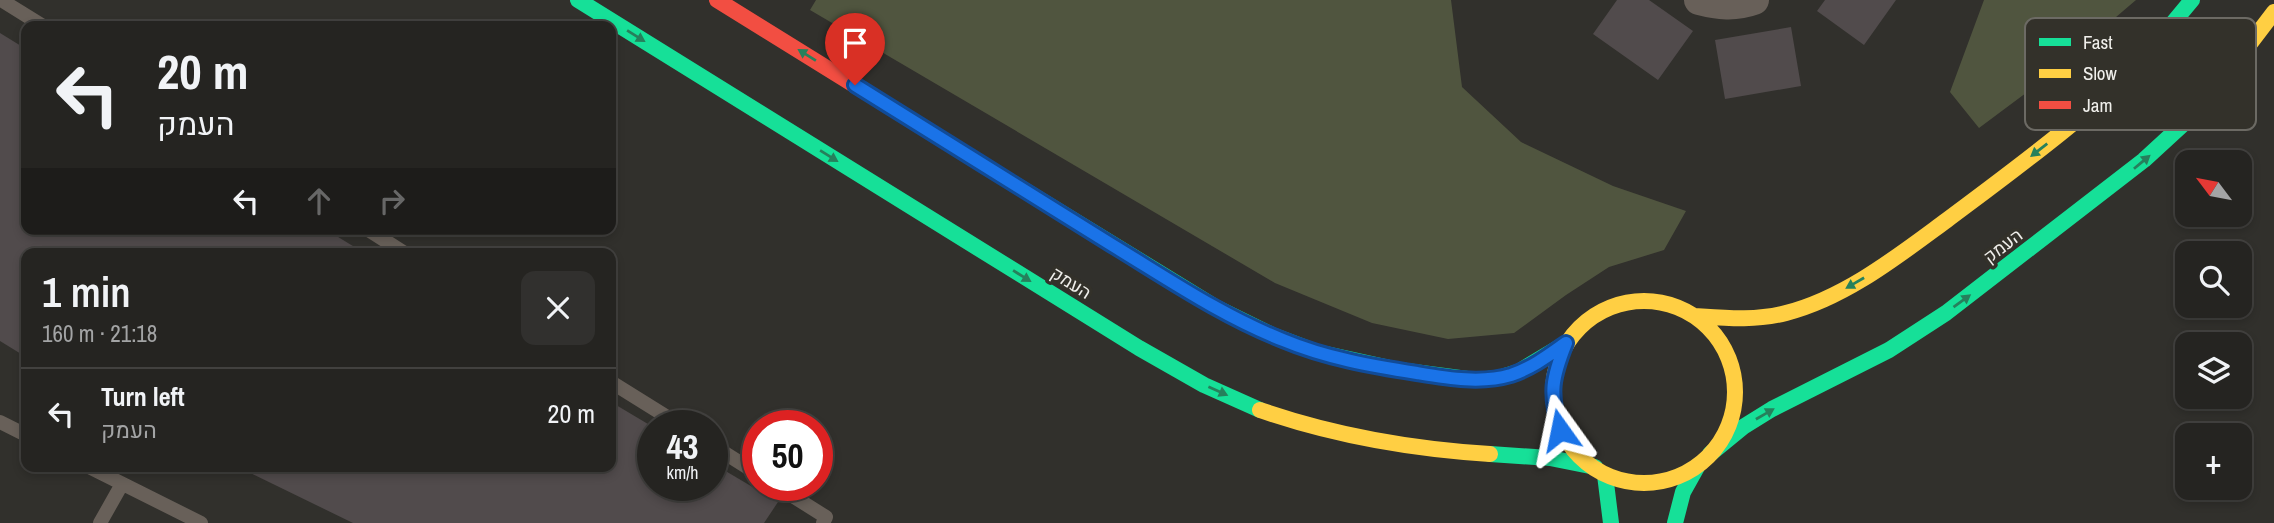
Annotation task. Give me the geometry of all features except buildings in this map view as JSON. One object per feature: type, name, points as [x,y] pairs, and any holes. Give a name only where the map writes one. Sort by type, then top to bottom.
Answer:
[{"type":"main road","name":"העמק","points":[[578,0],[612,21]]},
{"type":"main road","points":[[717,0],[1177,285],[1237,319],[1284,341],[1329,356],[1446,378],[1479,379],[1511,375],[1538,362],[1566,343],[1587,319],[1616,304],[1658,301],[1688,311],[1713,331],[1730,358],[1736,389],[1732,414],[1719,444],[1697,467],[1683,492],[1675,523]]},
{"type":"main road","points":[[2177,18],[2192,0]]},
{"type":"main road","name":"העמק","points":[[2256,36],[2274,12]]},
{"type":"main road","name":"העמק","points":[[616,24],[1127,341],[1204,385],[1257,409],[1310,427],[1368,440],[1438,452],[1550,458],[1600,471]]},
{"type":"main road","points":[[1695,316],[1735,320],[1764,318],[1798,310],[1852,286],[1904,252],[2064,130]]},
{"type":"main road","name":"העמק","points":[[1710,454],[1743,427],[1772,409],[1889,350],[1946,313],[2144,160],[2177,130]]},
{"type":"main road","points":[[1566,343],[1554,372],[1553,404],[1560,430],[1578,456],[1600,471],[1636,483],[1668,480],[1697,467]]},
{"type":"main road","points":[[1600,471],[1611,523]]},
{"type":"street","points":[[1699,0],[1727,5],[1754,0]]},
{"type":"lane","points":[[1,0],[35,21]]},
{"type":"lane","points":[[376,235],[397,248]]},
{"type":"lane","points":[[616,385],[656,410]]},
{"type":"lane","points":[[0,422],[21,432]]},
{"type":"lane","points":[[99,472],[201,523]]},
{"type":"lane","points":[[100,523],[122,484]]},
{"type":"lane","points":[[801,501],[827,517],[822,523]]},
{"type":"green space","points":[[816,0],[1451,0],[1462,87],[1521,142],[1613,186],[1686,211],[1664,250],[1609,267],[1514,333],[1448,339],[1372,323],[1275,283],[810,10]]},
{"type":"green space","points":[[1984,0],[2136,0],[2115,18],[2025,18],[2025,94],[1979,128],[1950,92]]},
{"type":"traffic: fast","points":[[578,0],[612,21]]},
{"type":"traffic: fast","points":[[2177,18],[2192,0]]},
{"type":"traffic: fast","points":[[616,24],[1139,348],[1204,385],[1260,410]]},
{"type":"traffic: fast","points":[[1710,454],[1743,427],[1772,409],[1889,350],[1946,313],[2144,160],[2177,130]]},
{"type":"traffic: fast","points":[[951,145],[1217,308],[1272,335],[1317,352],[1399,370],[1475,380],[1499,378],[1518,372],[1566,343]]},
{"type":"traffic: fast","points":[[1490,454],[1550,458],[1595,467]]},
{"type":"traffic: fast","points":[[1675,523],[1683,492],[1697,467]]},
{"type":"traffic: fast","points":[[1605,475],[1611,523]]},
{"type":"traffic: slow","points":[[2256,36],[2274,12]]},
{"type":"traffic: slow","points":[[1695,316],[1763,317],[1786,313],[1829,297],[1909,248],[2064,130]]},
{"type":"traffic: slow","points":[[1644,301],[1679,308],[1695,316],[1708,328],[1720,341],[1728,357],[1735,392],[1728,427],[1720,443],[1708,456],[1695,468],[1679,476],[1644,483],[1609,476],[1593,468],[1580,456],[1568,443],[1560,427],[1553,392],[1560,357],[1568,341],[1580,328],[1593,316],[1609,308],[1644,301]]},
{"type":"traffic: slow","points":[[1260,410],[1316,427],[1374,440],[1431,449],[1490,454]]},
{"type":"traffic: jam","points":[[717,0],[951,145]]},
{"type":"route","points":[[855,85],[1177,285],[1237,319],[1284,341],[1329,356],[1382,368],[1446,378],[1479,379],[1511,375],[1538,362],[1566,343],[1554,372],[1553,404],[1560,430]]}]
